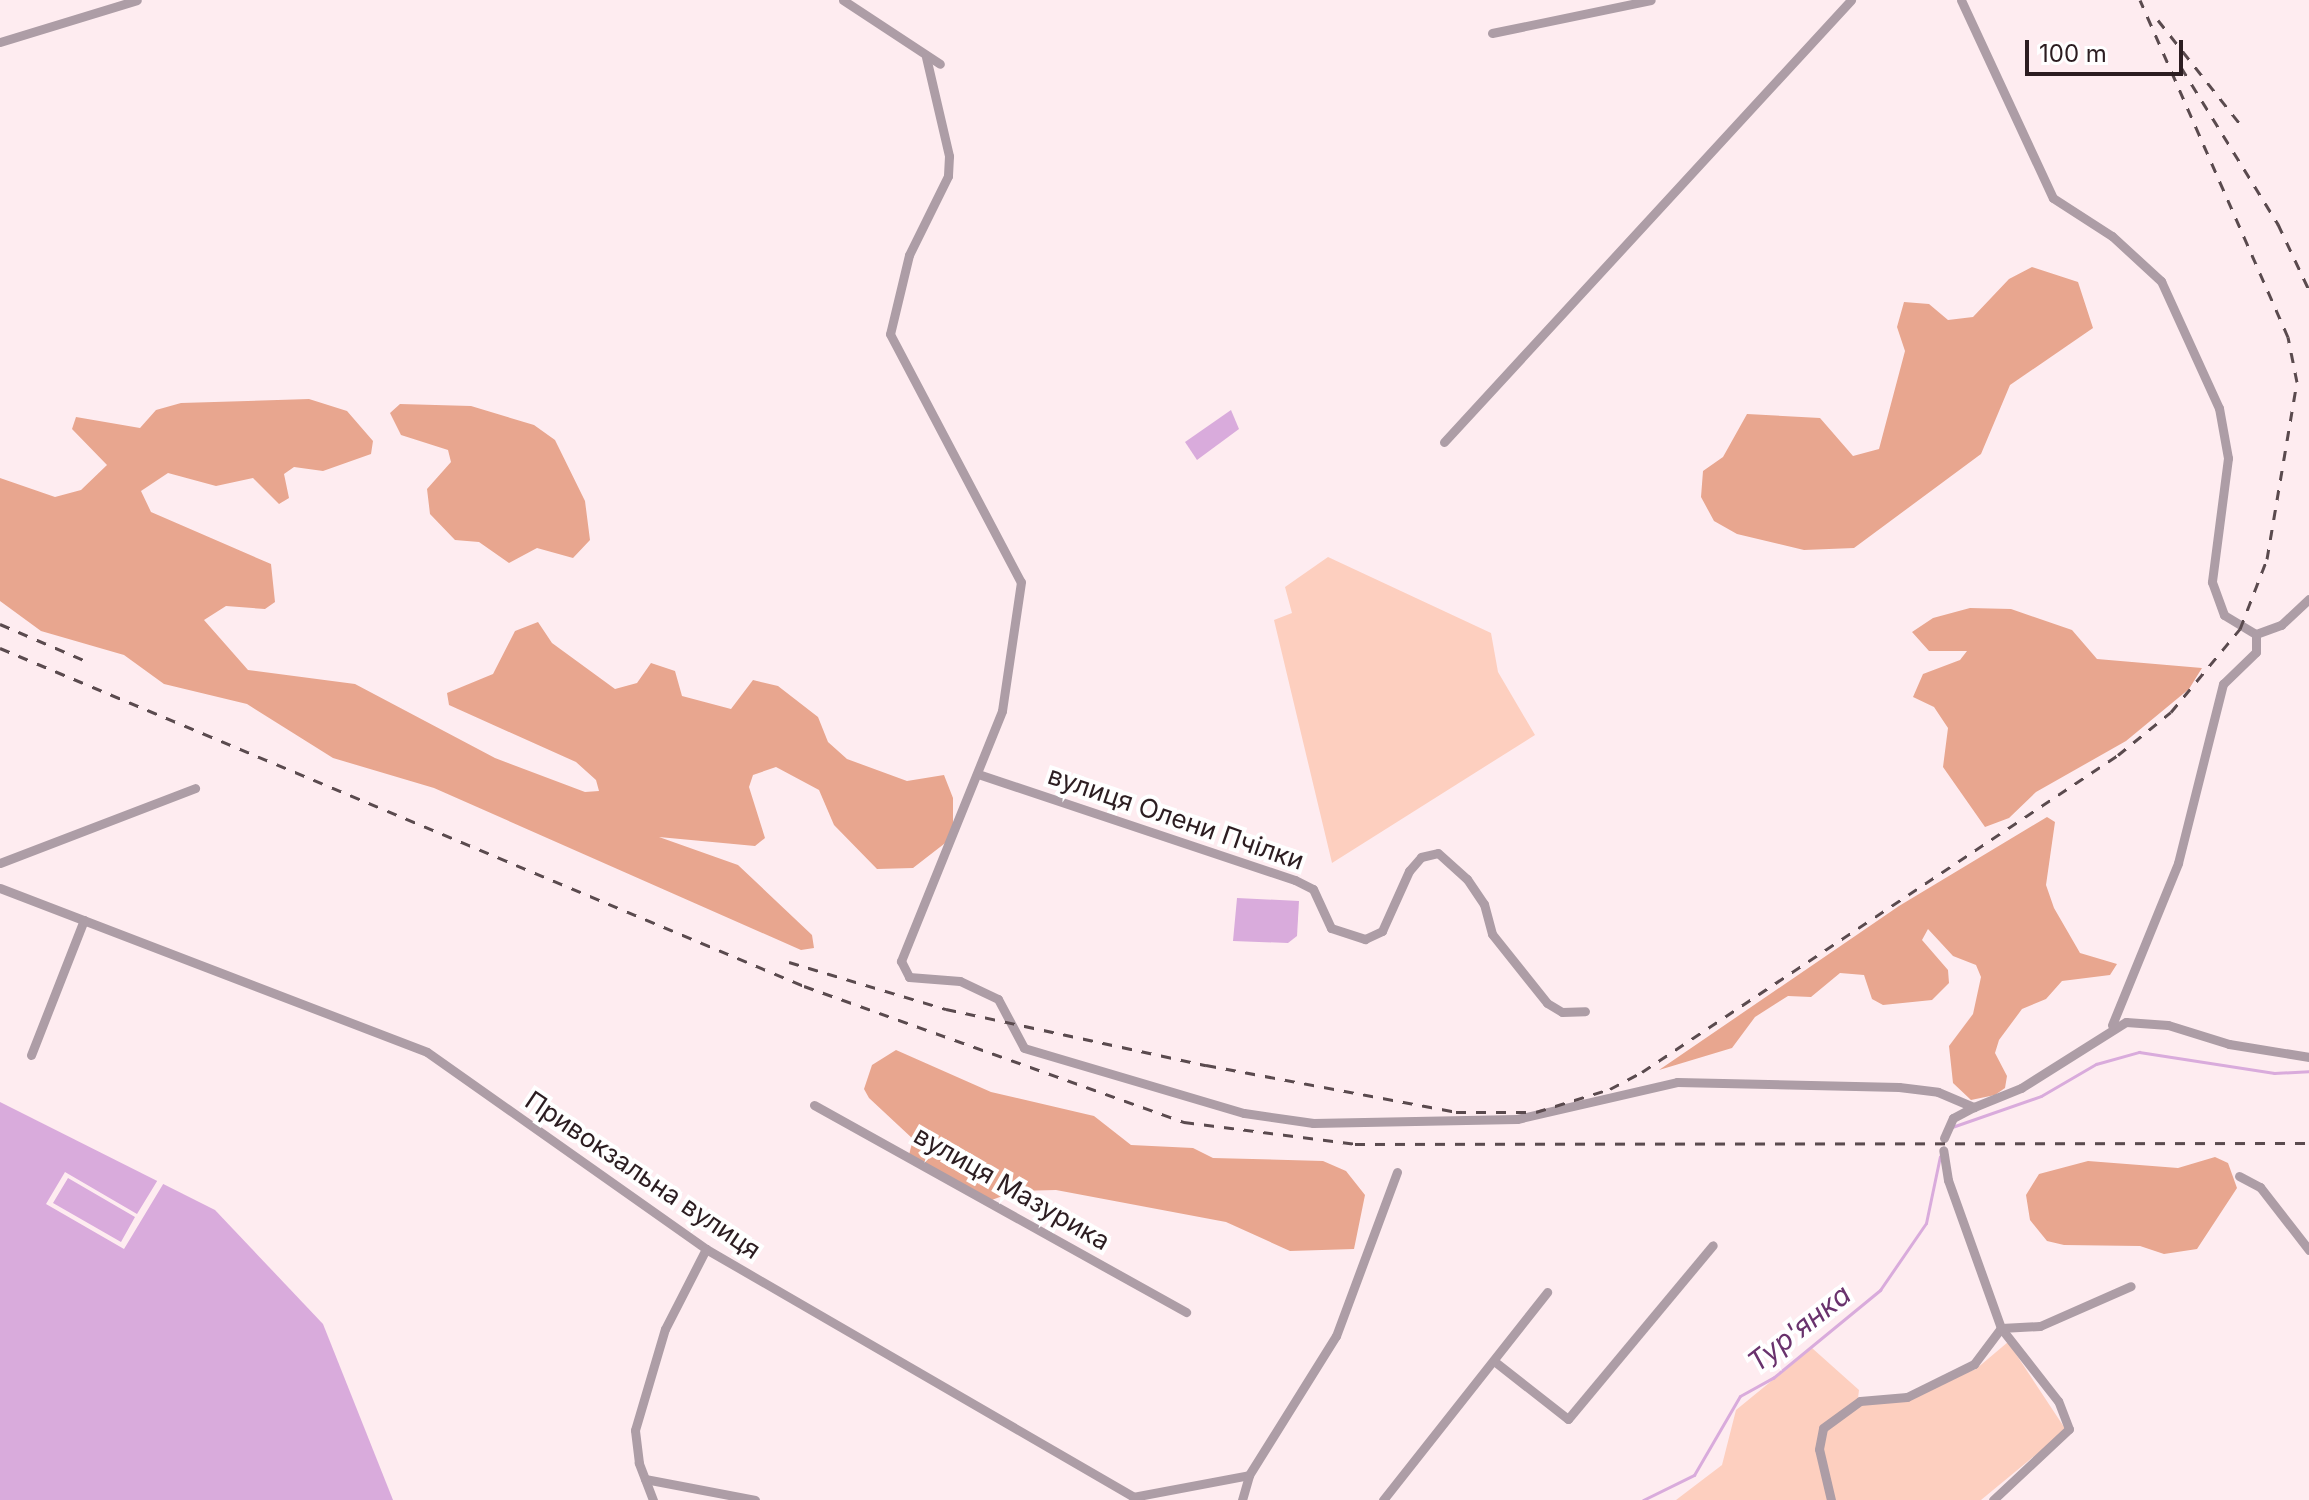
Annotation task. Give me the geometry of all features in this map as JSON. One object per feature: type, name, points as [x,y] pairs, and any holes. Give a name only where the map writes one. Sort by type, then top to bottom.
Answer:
[{"type":"street","points":[[0,42],[137,0]]},
{"type":"street","points":[[843,0],[940,64]]},
{"type":"street","points":[[1492,33],[1651,0]]},
{"type":"street","points":[[1444,442],[1851,0]]},
{"type":"street","points":[[1961,0],[2053,198],[2123,244],[2161,281],[2225,431],[2223,519],[2212,563],[2216,601],[2240,629],[2256,634],[2281,625],[2309,599]]},
{"type":"street","points":[[926,57],[949,156],[948,176],[909,255],[890,334],[1021,582],[1002,711],[981,775],[900,969],[909,977],[982,989],[998,999],[1024,1048],[1244,1113],[1380,1126],[1517,1119],[1677,1082],[1899,1087],[1938,1092],[1974,1107]]},
{"type":"street","points":[[1944,1138],[1953,1118],[2021,1088],[2112,1025],[2178,863],[2223,684],[2256,652],[2256,634]]},
{"type":"street","name":"вулиця Олени Пчілки","points":[[981,775],[1295,880],[1313,889],[1331,928],[1365,939],[1382,931],[1409,871],[1421,857],[1438,853],[1467,879],[1484,904],[1492,934],[1547,1003],[1562,1012],[1585,1011]]},
{"type":"street","points":[[0,863],[195,788]]},
{"type":"street","name":"Привокзальна вулиця","points":[[0,888],[427,1052],[706,1249],[1128,1498],[1249,1475]]},
{"type":"street","points":[[31,1055],[84,920]]},
{"type":"street","points":[[2112,1025],[2168,1025],[2229,1044],[2309,1057]]},
{"type":"street","name":"вулиця Мазурика","points":[[814,1105],[1186,1312]]},
{"type":"street","points":[[1943,1150],[1948,1180],[2001,1328],[2058,1401],[2069,1429],[1993,1500]]},
{"type":"street","points":[[1242,1500],[1249,1475],[1336,1336],[1397,1172]]},
{"type":"street","points":[[2239,1176],[2260,1187],[2309,1250]]},
{"type":"street","points":[[1494,1361],[1568,1419],[1713,1245]]},
{"type":"street","points":[[653,1500],[645,1479],[635,1430],[665,1329],[706,1249]]},
{"type":"street","points":[[2001,1328],[2040,1326],[2131,1286]]},
{"type":"street","points":[[1383,1500],[1547,1292]]},
{"type":"street","points":[[1831,1500],[1819,1449],[1823,1428],[1860,1401],[1907,1397],[1974,1364],[2001,1328]]},
{"type":"street","points":[[645,1479],[755,1500]]},
{"type":"shaded area","points":[[2032,267],[2078,282],[2093,328],[2010,385],[1981,454],[1854,548],[1804,550],[1737,534],[1714,521],[1701,497],[1703,471],[1723,457],[1747,414],[1820,418],[1853,456],[1879,449],[1905,351],[1897,327],[1904,302],[1929,304],[1948,320],[1973,317],[2009,279]]},
{"type":"shaded area","points":[[309,399],[347,411],[373,441],[371,454],[323,471],[294,467],[284,474],[289,498],[279,504],[253,478],[216,486],[168,473],[141,491],[151,512],[271,564],[275,602],[265,609],[226,606],[204,620],[248,670],[355,684],[495,758],[585,792],[599,791],[596,780],[576,762],[449,705],[447,693],[493,674],[515,631],[538,622],[552,643],[615,689],[637,683],[651,663],[675,671],[682,696],[731,709],[753,680],[778,686],[818,717],[828,742],[847,759],[907,781],[944,775],[953,798],[953,837],[913,868],[877,869],[834,825],[819,790],[776,767],[753,775],[749,787],[765,838],[755,846],[659,837],[738,865],[812,935],[814,948],[801,950],[434,788],[333,758],[247,704],[164,684],[124,655],[41,631],[0,601],[0,478],[55,497],[81,490],[107,465],[72,429],[76,417],[140,428],[156,410],[181,403]]},
{"type":"shaded area","points":[[400,404],[471,406],[534,425],[555,440],[585,501],[590,540],[573,558],[537,548],[509,563],[479,542],[455,540],[430,514],[427,489],[451,462],[448,450],[401,435],[390,413]]},
{"type":"shaded area","points":[[1231,410],[1239,429],[1197,460],[1185,442]]},
{"type":"shaded area","points":[[1328,557],[1491,633],[1498,672],[1535,735],[1332,863],[1274,620],[1292,613],[1285,587]]},
{"type":"shaded area","points":[[1970,608],[2011,609],[2072,630],[2097,659],[2202,668],[2189,689],[2126,741],[2036,792],[2009,818],[1985,827],[1943,767],[1948,728],[1934,707],[1913,697],[1923,674],[1960,660],[1967,651],[1929,651],[1912,632],[1933,618]]},
{"type":"shaded area","points":[[2047,817],[2055,822],[2046,885],[2054,908],[2080,953],[2117,964],[2110,975],[2062,981],[2046,999],[2022,1009],[1999,1040],[1995,1053],[2007,1076],[2005,1088],[1995,1095],[1971,1100],[1953,1083],[1949,1046],[1973,1014],[1981,977],[1976,965],[1953,956],[1928,929],[1922,940],[1948,970],[1949,983],[1932,1000],[1883,1005],[1872,999],[1864,975],[1840,973],[1811,997],[1788,996],[1755,1017],[1732,1048],[1659,1070],[1899,906]]},
{"type":"shaded area","points":[[1237,898],[1299,901],[1297,936],[1288,943],[1233,941]]},
{"type":"shaded area","points":[[896,1050],[991,1092],[1094,1116],[1131,1145],[1193,1148],[1213,1158],[1323,1161],[1346,1171],[1365,1195],[1354,1249],[1290,1251],[1226,1222],[1056,1190],[1016,1191],[989,1201],[909,1155],[913,1139],[869,1098],[864,1089],[872,1065]]},
{"type":"shaded area","points":[[0,1102],[215,1210],[323,1324],[393,1500],[0,1500]]},
{"type":"shaded area","points":[[2215,1157],[2228,1163],[2237,1188],[2197,1249],[2164,1254],[2140,1246],[2064,1245],[2047,1241],[2030,1220],[2026,1195],[2039,1174],[2088,1161],[2178,1168]]},
{"type":"shaded area","points":[[2008,1342],[2066,1430],[1981,1500],[1676,1500],[1722,1465],[1736,1410],[1812,1348],[1859,1390],[1858,1398],[1891,1402],[1976,1369]]},
{"type":"pier","points":[[65,1172],[137,1214],[159,1178],[165,1181],[124,1249],[46,1204]],"holes":[[[68,1178],[135,1217],[121,1242],[53,1203]]]},
{"type":"waterway","name":"Тур'янка","points":[[1952,1127],[2041,1096],[2096,1064],[2139,1052],[2274,1073],[2309,1071]]},
{"type":"waterway","name":"Тур'янка","points":[[1643,1500],[1694,1475],[1740,1396],[1773,1378],[1880,1290],[1926,1223],[1940,1156]]},
{"type":"railway","points":[[789,962],[946,1009],[1206,1065],[1456,1112],[1536,1112],[1610,1089],[1642,1072],[2118,755],[2171,712],[2240,629],[2267,559],[2297,382],[2288,337],[2140,0]]},
{"type":"railway","points":[[2158,20],[2240,124]]},
{"type":"railway","points":[[2181,67],[2278,224],[2309,290]]},
{"type":"railway","points":[[0,624],[86,661]]},
{"type":"railway","points":[[0,648],[804,986],[1184,1122],[1355,1144],[2309,1143]]}]
